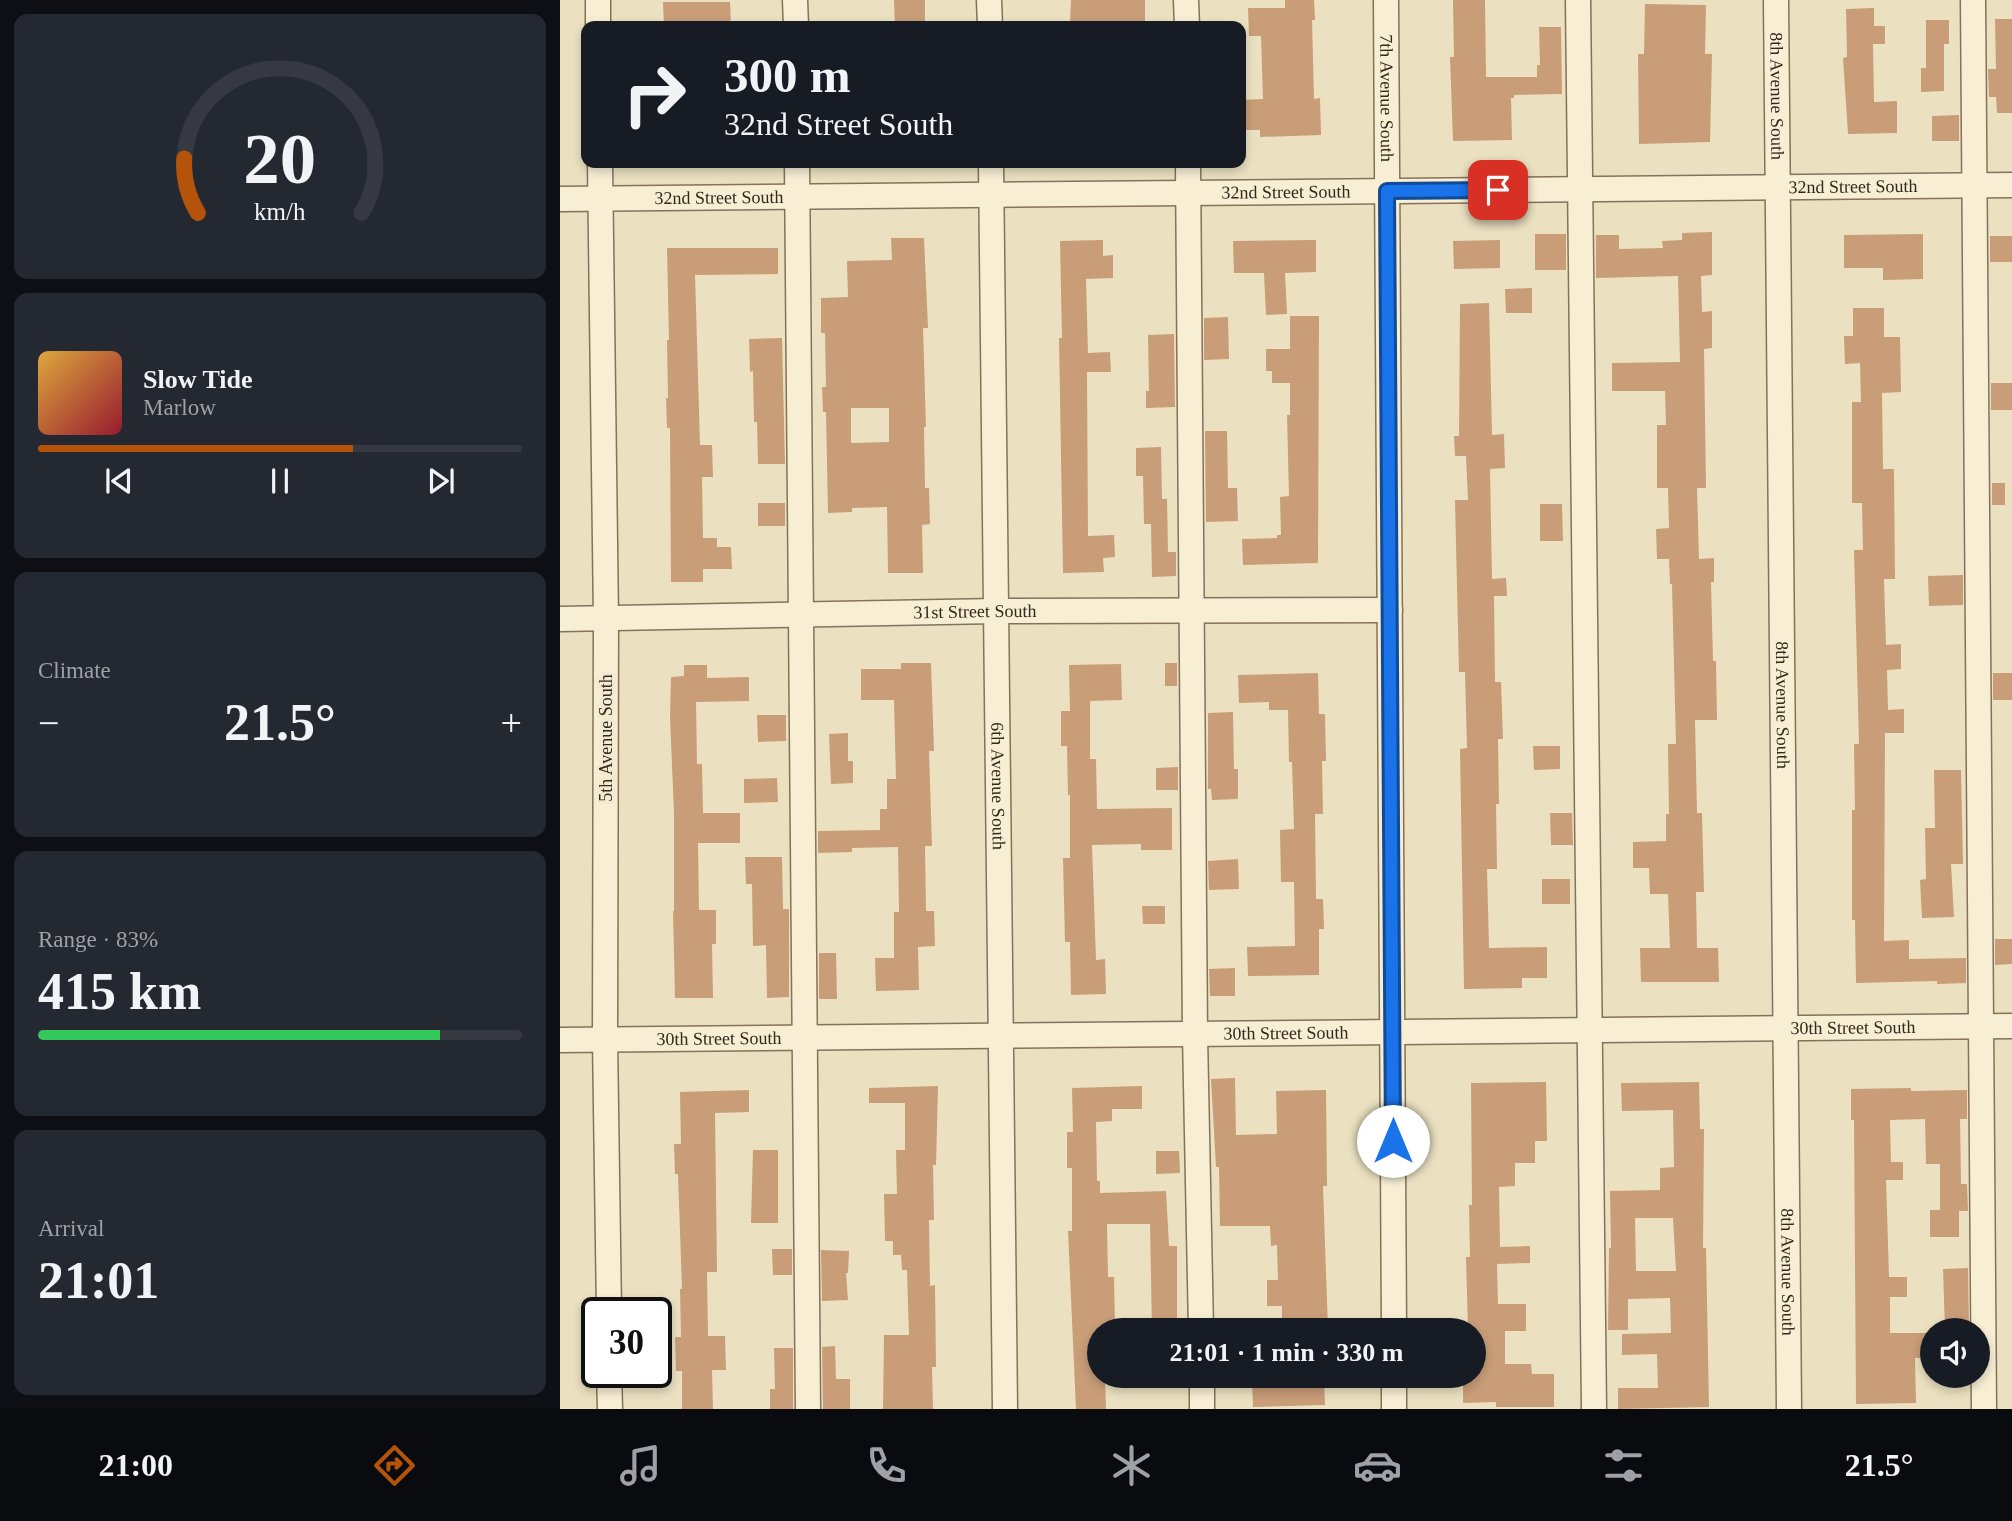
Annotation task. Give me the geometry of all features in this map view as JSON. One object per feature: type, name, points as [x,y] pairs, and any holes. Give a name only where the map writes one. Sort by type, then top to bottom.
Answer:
[{"type":"street","points":[[598,0],[598,21]]},
{"type":"street","points":[[795,0],[796,21]]},
{"type":"street","points":[[989,0],[990,21]]},
{"type":"street","points":[[1186,0],[1187,21]]},
{"type":"street","name":"7th Avenue South","points":[[1386,0],[1394,1318]]},
{"type":"street","points":[[1578,0],[1594,1409]]},
{"type":"street","name":"8th Avenue South","points":[[1776,0],[1789,1409]]},
{"type":"street","points":[[1973,0],[1984,1409]]},
{"type":"street","name":"5th Avenue South","points":[[600,168],[606,619],[609,1297]]},
{"type":"street","points":[[797,168],[808,1409]]},
{"type":"street","name":"6th Avenue South","points":[[991,168],[1005,1409]]},
{"type":"street","points":[[1188,168],[1195,1035],[1201,1318]]},
{"type":"street","name":"32nd Street South","points":[[560,199],[2012,185]]},
{"type":"street","name":"31st Street South","points":[[560,620],[997,611],[1390,610]]},
{"type":"street","name":"30th Street South","points":[[560,1040],[2012,1026]]},
{"type":"street","points":[[609,1388],[610,1409]]},
{"type":"street","points":[[1202,1388],[1202,1409]]},
{"type":"street","points":[[1394,1388],[1394,1409]]},
{"type":"building","points":[[894,0],[925,0],[925,21],[895,21]]},
{"type":"building","points":[[1071,0],[1145,0],[1145,21],[1070,21]]},
{"type":"building","points":[[1285,0],[1314,0],[1314,99],[1320,98],[1321,135],[1260,137],[1260,130],[1246,130],[1246,100],[1263,99],[1261,36],[1249,36],[1248,8],[1285,8]]},
{"type":"building","points":[[1453,0],[1485,0],[1486,77],[1537,77],[1537,65],[1540,65],[1539,27],[1561,27],[1562,94],[1514,95],[1514,98],[1511,98],[1512,140],[1453,141],[1450,57],[1454,57]]},
{"type":"building","points":[[663,2],[730,2],[731,21],[664,21]]},
{"type":"building","points":[[1645,4],[1706,5],[1705,54],[1712,54],[1710,142],[1639,144],[1638,54],[1644,54]]},
{"type":"building","points":[[1874,8],[1874,26],[1885,26],[1885,44],[1873,44],[1874,102],[1897,101],[1897,133],[1848,134],[1843,58],[1847,57],[1846,9]]},
{"type":"building","points":[[1995,19],[2012,19],[2012,113],[1997,113],[1996,97],[1989,97],[1988,69],[1996,69]]},
{"type":"building","points":[[1926,20],[1949,20],[1949,44],[1944,44],[1944,91],[1921,92],[1921,68],[1926,68]]},
{"type":"building","points":[[1959,115],[1959,141],[1932,141],[1932,116]]},
{"type":"building","points":[[1712,232],[1712,275],[1701,276],[1702,312],[1712,311],[1712,348],[1704,349],[1706,488],[1697,488],[1699,559],[1714,558],[1714,582],[1711,582],[1717,720],[1695,720],[1697,813],[1702,813],[1704,892],[1696,892],[1697,948],[1718,948],[1719,982],[1641,982],[1640,948],[1670,948],[1668,894],[1650,894],[1649,868],[1633,868],[1633,842],[1666,841],[1666,814],[1669,814],[1668,744],[1676,744],[1672,584],[1669,559],[1657,559],[1656,529],[1669,528],[1668,488],[1657,488],[1657,425],[1666,425],[1665,391],[1612,391],[1612,363],[1680,362],[1678,276],[1596,278],[1596,235],[1619,235],[1619,249],[1663,248],[1662,241],[1682,240],[1682,233]]},
{"type":"building","points":[[1535,234],[1566,234],[1566,270],[1535,270]]},
{"type":"building","points":[[1923,234],[1923,279],[1883,280],[1883,268],[1844,268],[1844,235]]},
{"type":"building","points":[[1990,236],[2012,236],[2012,262],[1990,262]]},
{"type":"building","points":[[891,238],[924,238],[928,328],[923,328],[925,488],[929,488],[930,524],[922,525],[923,573],[888,573],[887,507],[852,508],[852,512],[828,513],[826,412],[823,412],[822,387],[826,387],[825,333],[821,333],[821,298],[848,297],[847,261],[892,260]],"holes":[[[851,408],[889,408],[889,442],[851,443]]]},
{"type":"building","points":[[1103,240],[1103,256],[1113,255],[1113,278],[1086,279],[1088,353],[1110,352],[1111,372],[1087,372],[1088,536],[1114,535],[1115,557],[1103,558],[1104,572],[1063,573],[1060,241]]},
{"type":"building","points":[[1316,240],[1316,272],[1285,273],[1287,314],[1266,315],[1264,273],[1234,273],[1233,241]]},
{"type":"building","points":[[1500,240],[1500,268],[1454,269],[1453,241]]},
{"type":"building","points":[[667,248],[778,248],[778,274],[695,275],[700,445],[712,445],[713,477],[702,477],[703,538],[717,538],[717,547],[731,547],[732,569],[703,569],[703,582],[671,582],[670,428],[667,428],[666,398],[669,340]]},
{"type":"building","points":[[1532,288],[1532,313],[1506,313],[1505,289]]},
{"type":"building","points":[[1489,303],[1492,435],[1504,434],[1505,468],[1490,469],[1492,579],[1506,578],[1507,596],[1494,596],[1495,682],[1501,682],[1503,739],[1498,739],[1497,869],[1487,869],[1489,948],[1547,947],[1547,978],[1522,978],[1522,988],[1464,989],[1460,749],[1467,748],[1465,672],[1459,672],[1455,500],[1468,500],[1466,456],[1455,456],[1454,436],[1459,436],[1460,304]]},
{"type":"building","points":[[1853,308],[1884,308],[1884,337],[1900,337],[1901,392],[1882,393],[1883,469],[1894,469],[1895,579],[1884,579],[1886,645],[1901,644],[1901,669],[1887,670],[1888,710],[1904,709],[1904,733],[1885,733],[1884,941],[1909,940],[1909,959],[1966,958],[1966,983],[1856,983],[1855,920],[1852,920],[1852,810],[1855,810],[1854,744],[1859,744],[1854,550],[1863,550],[1862,503],[1852,503],[1852,402],[1861,402],[1860,363],[1845,364],[1844,336],[1853,336]]},
{"type":"building","points":[[1290,316],[1319,316],[1318,563],[1243,565],[1242,539],[1277,538],[1277,535],[1281,535],[1280,497],[1289,496],[1287,415],[1290,415],[1290,383],[1272,383],[1272,371],[1266,371],[1266,349],[1290,349]]},
{"type":"building","points":[[1228,317],[1229,359],[1204,360],[1204,318]]},
{"type":"building","points":[[1174,334],[1175,407],[1146,408],[1146,391],[1149,391],[1148,335]]},
{"type":"building","points":[[782,338],[785,464],[758,464],[749,339]]},
{"type":"building","points":[[1991,383],[2012,383],[2012,410],[1991,410]]},
{"type":"building","points":[[1205,431],[1227,431],[1228,488],[1237,488],[1238,521],[1206,522]]},
{"type":"building","points":[[1161,447],[1162,499],[1167,499],[1168,552],[1176,552],[1176,576],[1152,577],[1151,524],[1144,524],[1143,476],[1136,476],[1136,448]]},
{"type":"building","points":[[1992,483],[2005,483],[2005,505],[1992,505]]},
{"type":"building","points":[[758,503],[785,503],[785,526],[758,526]]},
{"type":"building","points":[[1540,504],[1562,504],[1563,541],[1540,541]]},
{"type":"building","points":[[1963,575],[1963,605],[1929,606],[1928,576]]},
{"type":"building","points":[[901,663],[931,663],[934,751],[929,751],[932,846],[925,846],[926,911],[934,911],[935,946],[918,947],[919,990],[876,991],[875,958],[894,958],[894,912],[899,912],[898,847],[852,848],[852,852],[818,853],[818,831],[880,830],[880,809],[887,809],[887,779],[896,779],[894,700],[861,700],[861,669],[901,669]]},
{"type":"building","points":[[1165,663],[1177,663],[1177,686],[1165,686]]},
{"type":"building","points":[[1121,664],[1122,700],[1090,701],[1090,759],[1096,759],[1097,809],[1172,808],[1172,850],[1141,850],[1141,844],[1092,845],[1096,960],[1105,959],[1106,994],[1071,995],[1070,942],[1065,942],[1063,858],[1070,858],[1070,795],[1067,746],[1061,746],[1061,711],[1070,711],[1069,665]]},
{"type":"building","points":[[684,665],[707,665],[707,678],[749,677],[749,701],[696,702],[697,764],[702,764],[703,813],[740,813],[740,843],[698,843],[699,910],[716,910],[716,944],[712,944],[713,998],[675,998],[671,677],[684,676]]},
{"type":"building","points":[[1318,673],[1319,714],[1325,714],[1326,761],[1322,761],[1323,814],[1315,814],[1316,899],[1323,899],[1324,929],[1319,929],[1319,975],[1248,976],[1247,947],[1295,946],[1294,882],[1281,882],[1280,830],[1294,829],[1292,762],[1289,762],[1288,710],[1269,710],[1269,702],[1239,703],[1238,675]]},
{"type":"building","points":[[1993,673],[2012,673],[2012,700],[1993,700]]},
{"type":"building","points":[[1233,712],[1234,769],[1238,769],[1238,799],[1212,800],[1211,789],[1208,789],[1208,713]]},
{"type":"building","points":[[757,715],[786,715],[786,741],[758,742]]},
{"type":"building","points":[[848,733],[848,761],[853,761],[853,783],[831,784],[829,734]]},
{"type":"building","points":[[1533,746],[1560,746],[1560,769],[1534,770]]},
{"type":"building","points":[[1178,767],[1178,790],[1156,790],[1156,768]]},
{"type":"building","points":[[1934,770],[1961,770],[1963,864],[1951,864],[1954,917],[1922,918],[1920,880],[1926,879],[1925,828],[1935,828]]},
{"type":"building","points":[[777,778],[778,802],[744,803],[744,779]]},
{"type":"building","points":[[1550,813],[1572,813],[1573,845],[1551,845]]},
{"type":"building","points":[[745,857],[782,857],[783,909],[789,909],[789,997],[767,998],[766,945],[753,946],[752,884],[746,884]]},
{"type":"building","points":[[1238,859],[1239,889],[1209,890],[1208,861]]},
{"type":"building","points":[[1542,879],[1570,879],[1570,904],[1542,904]]},
{"type":"building","points":[[1142,906],[1165,906],[1165,924],[1143,924]]},
{"type":"building","points":[[1995,939],[2012,939],[2012,964],[1995,965]]},
{"type":"building","points":[[819,953],[836,953],[837,999],[819,999]]},
{"type":"building","points":[[1235,968],[1235,996],[1210,996],[1209,969]]},
{"type":"building","points":[[1235,1078],[1236,1135],[1277,1134],[1276,1091],[1326,1090],[1327,1186],[1323,1186],[1328,1318],[1282,1318],[1282,1306],[1267,1306],[1267,1280],[1278,1280],[1277,1245],[1271,1246],[1270,1226],[1220,1226],[1219,1167],[1216,1167],[1211,1079]]},
{"type":"building","points":[[1546,1082],[1547,1141],[1535,1141],[1535,1163],[1515,1163],[1515,1186],[1499,1187],[1500,1247],[1530,1246],[1530,1263],[1497,1264],[1498,1304],[1526,1304],[1526,1331],[1505,1331],[1505,1364],[1531,1364],[1532,1374],[1554,1374],[1554,1407],[1496,1407],[1496,1402],[1463,1403],[1463,1388],[1486,1388],[1486,1318],[1468,1318],[1466,1257],[1470,1257],[1469,1205],[1472,1205],[1471,1083]]},
{"type":"building","points":[[1699,1082],[1700,1129],[1704,1129],[1703,1248],[1706,1248],[1709,1407],[1618,1409],[1618,1388],[1658,1388],[1657,1354],[1622,1355],[1622,1334],[1671,1333],[1670,1298],[1628,1299],[1628,1330],[1608,1330],[1610,1191],[1660,1190],[1660,1168],[1674,1167],[1673,1110],[1622,1111],[1621,1083]],"holes":[[[1635,1218],[1673,1218],[1676,1271],[1636,1271]]]},
{"type":"building","points":[[938,1086],[936,1165],[933,1165],[934,1220],[929,1220],[930,1286],[935,1285],[936,1367],[932,1367],[933,1409],[883,1409],[884,1335],[909,1335],[907,1270],[902,1270],[901,1255],[893,1255],[893,1241],[885,1241],[884,1194],[897,1194],[896,1150],[905,1150],[905,1103],[869,1103],[869,1088]]},
{"type":"building","points":[[1142,1086],[1142,1109],[1112,1109],[1112,1121],[1096,1122],[1097,1181],[1100,1181],[1100,1193],[1166,1191],[1169,1246],[1177,1246],[1177,1318],[1152,1318],[1150,1224],[1107,1224],[1108,1277],[1114,1277],[1115,1318],[1087,1318],[1087,1388],[1105,1388],[1106,1409],[1076,1409],[1068,1231],[1072,1231],[1072,1168],[1067,1168],[1067,1132],[1073,1132],[1072,1088]]},
{"type":"building","points":[[1851,1089],[1967,1090],[1967,1119],[1960,1119],[1961,1184],[1967,1184],[1968,1211],[1959,1211],[1959,1237],[1930,1237],[1930,1210],[1940,1210],[1940,1164],[1926,1164],[1925,1119],[1890,1120],[1891,1162],[1903,1162],[1903,1180],[1886,1180],[1889,1277],[1907,1277],[1907,1297],[1890,1297],[1890,1333],[1920,1333],[1920,1358],[1915,1358],[1916,1403],[1856,1404],[1854,1120],[1851,1120]]},
{"type":"building","points":[[749,1090],[749,1112],[715,1113],[717,1272],[707,1272],[708,1336],[725,1336],[726,1370],[712,1370],[713,1409],[682,1409],[682,1371],[676,1371],[675,1337],[681,1337],[682,1289],[678,1174],[675,1174],[674,1144],[681,1144],[680,1092]]},
{"type":"building","points":[[753,1150],[778,1150],[778,1223],[751,1223]]},
{"type":"building","points":[[1156,1151],[1179,1151],[1180,1173],[1156,1174]]},
{"type":"building","points":[[772,1249],[792,1249],[792,1275],[773,1275]]},
{"type":"building","points":[[821,1250],[849,1251],[846,1273],[848,1300],[822,1301]]},
{"type":"building","points":[[1968,1268],[1969,1318],[1945,1318],[1943,1269]]},
{"type":"building","points":[[835,1346],[836,1379],[850,1379],[850,1409],[823,1409],[822,1347]]},
{"type":"building","points":[[774,1348],[793,1348],[793,1409],[770,1409],[770,1389],[775,1389]]},
{"type":"building","points":[[1252,1388],[1324,1388],[1325,1405],[1253,1407]]},
{"type":"route","points":[[1393,1141],[1387,191],[1498,190]]}]
